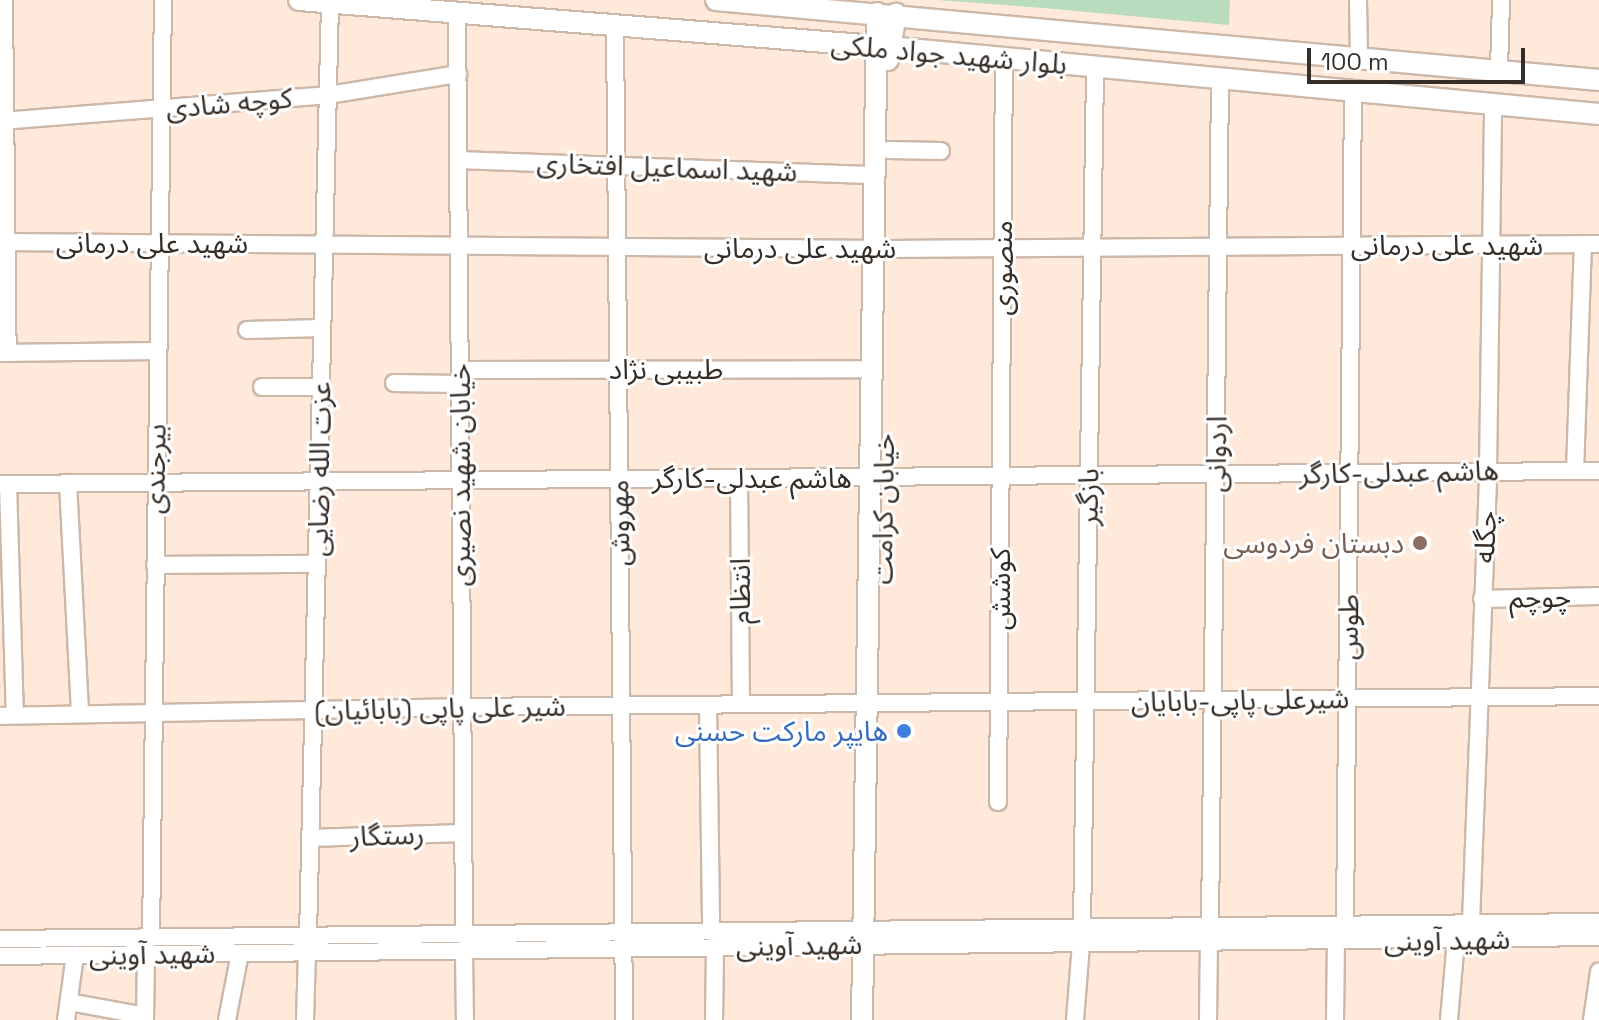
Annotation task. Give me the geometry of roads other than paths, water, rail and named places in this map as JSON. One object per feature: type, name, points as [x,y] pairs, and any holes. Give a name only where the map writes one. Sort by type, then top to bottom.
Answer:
[{"type":"main road","name":"بلوار شهید جواد ملکی","points":[[299,0],[457,15],[882,46],[1599,114]]},
{"type":"main road","name":"بلوار شهید جواد ملکی","points":[[716,0],[887,7],[1599,80]]},
{"type":"main road","name":"خیابان کرامت","points":[[874,1020],[871,937],[881,249],[876,175],[882,46],[887,7]]},
{"type":"main road","name":"خیابان کرامت","points":[[877,477],[873,369],[888,150],[882,46]]},
{"type":"main road","name":"خیابان کرامت","points":[[862,1020],[871,937]]},
{"type":"street","points":[[4,0],[4,353],[157,351]]},
{"type":"street","name":"بیرجندی","points":[[145,1018],[154,713],[157,243],[163,0]]},
{"type":"street","points":[[1358,0],[1359,56]]},
{"type":"street","points":[[1499,69],[1501,0]]},
{"type":"street","name":"عزت الله رضایی","points":[[305,1020],[330,3]]},
{"type":"street","name":"خیابان شهید نصیری","points":[[457,15],[465,1020]]},
{"type":"street","name":"مهروش","points":[[615,25],[624,1020]]},
{"type":"street","name":"منصوری","points":[[1001,476],[1004,59]]},
{"type":"street","name":"بازگیر","points":[[1082,927],[1095,67]]},
{"type":"street","name":"کوچه شادی","points":[[3,121],[328,95],[458,74]]},
{"type":"street","name":"اردوانی","points":[[1210,925],[1220,79]]},
{"type":"street","name":"طوس","points":[[1345,923],[1353,91]]},
{"type":"street","name":"چگله","points":[[1471,922],[1488,472],[1493,104]]},
{"type":"street","points":[[888,150],[941,151]]},
{"type":"street","name":"شهید اسماعیل افتخاری","points":[[458,160],[876,175]]},
{"type":"street","name":"شهید علی درمانی","points":[[3,242],[881,249],[1591,244]]},
{"type":"street","points":[[1575,471],[1591,244]]},
{"type":"street","points":[[247,330],[322,328]]},
{"type":"street","name":"طبیبی نژاد","points":[[394,383],[618,370],[873,369]]},
{"type":"street","points":[[262,387],[321,387]]},
{"type":"street","name":"هاشم عبدلی-کارگر","points":[[4,484],[1599,471]]},
{"type":"street","name":"کوشش","points":[[998,802],[1001,476]]},
{"type":"street","name":"انتظام","points":[[739,478],[741,704]]},
{"type":"street","points":[[68,483],[80,714]]},
{"type":"street","points":[[4,484],[8,716]]},
{"type":"street","points":[[155,565],[317,564]]},
{"type":"street","name":"چوچم","points":[[1482,599],[1599,596]]},
{"type":"street","name":"شیرعلی پاپی-بابایان","points":[[874,703],[1599,696]]},
{"type":"street","name":"شیر علی پاپی (بابائیان)","points":[[8,716],[874,703]]},
{"type":"street","points":[[708,705],[714,1020]]},
{"type":"street","name":"رستگار","points":[[310,838],[463,833]]},
{"type":"street","name":"شهید آوینی","points":[[0,956],[75,955],[149,946],[871,937],[1082,927],[1599,922]]},
{"type":"street","name":"شهید آوینی","points":[[871,937],[1081,944],[1599,937]]},
{"type":"street","name":"شهید آوینی","points":[[0,939],[240,953],[307,944]]},
{"type":"street","points":[[1449,1020],[1456,940]]},
{"type":"street","points":[[1335,1020],[1336,942]]},
{"type":"street","points":[[1208,1020],[1209,943]]},
{"type":"street","points":[[1075,1020],[1081,944]]},
{"type":"street","points":[[227,1020],[240,953]]},
{"type":"street","points":[[66,1020],[75,955]]},
{"type":"street","points":[[1592,1020],[1599,972]]},
{"type":"street","points":[[69,1002],[145,1018]]},
{"type":"place","name":"دبستان فردوسی","points":[[1420,543]]},
{"type":"place","name":"هایپر مارکت حسنی","points":[[904,731]]}]
